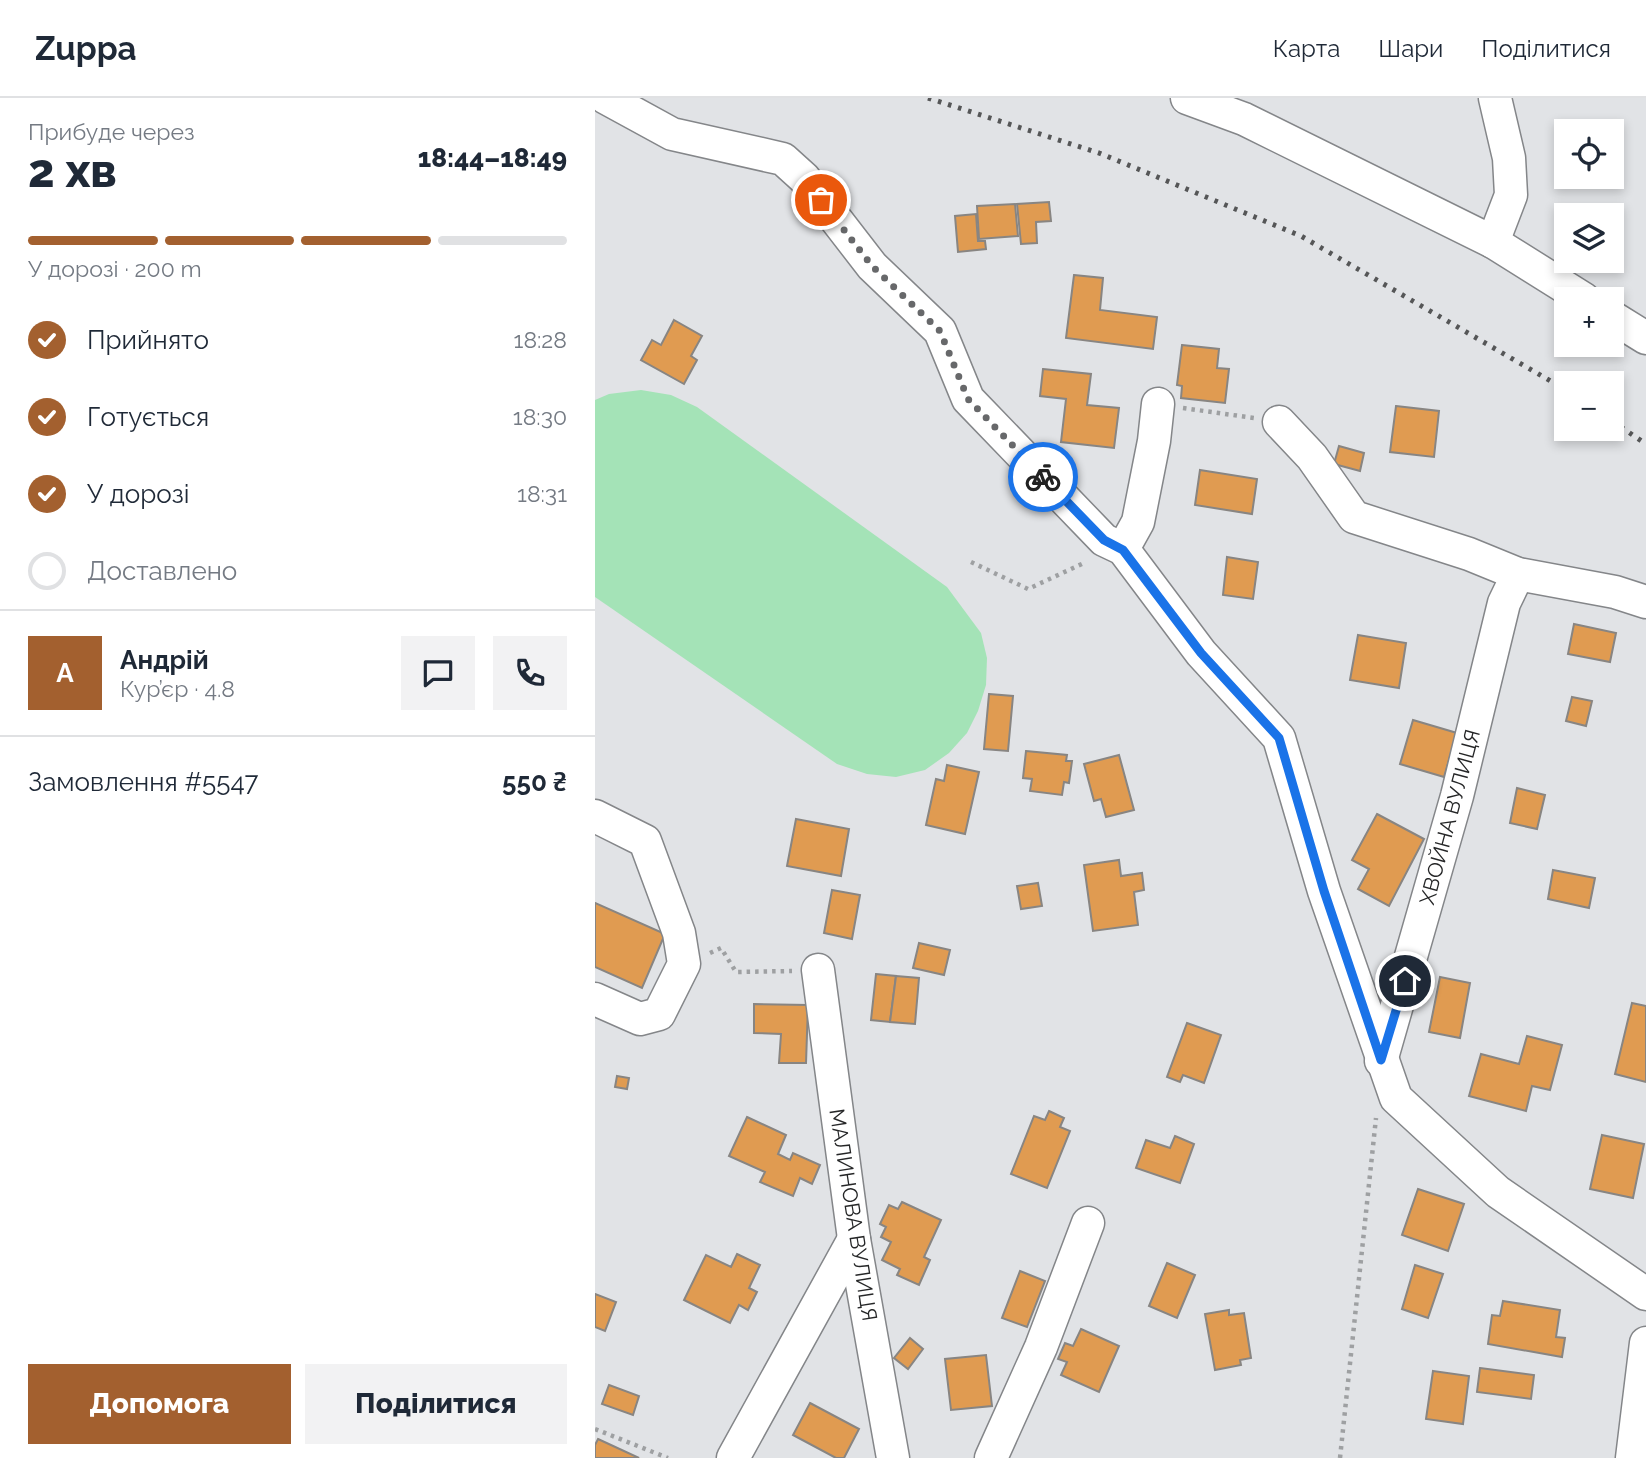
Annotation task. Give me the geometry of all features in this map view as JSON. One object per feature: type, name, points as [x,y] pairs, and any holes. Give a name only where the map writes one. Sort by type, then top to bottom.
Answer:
[{"type":"street","points":[[607,98],[672,134],[783,159],[804,178],[872,266],[940,331],[968,399],[1104,540],[1123,550],[1201,653],[1279,738],[1324,891],[1396,1098],[1497,1192],[1646,1294]]},
{"type":"street","points":[[1187,98],[1244,119],[1493,242],[1565,287]]},
{"type":"street","points":[[1493,242],[1511,195],[1510,158],[1495,98]]},
{"type":"street","points":[[1624,324],[1646,338]]},
{"type":"street","points":[[1123,550],[1138,522],[1154,441],[1158,404]]},
{"type":"street","points":[[1279,422],[1312,457],[1354,517],[1469,554],[1518,573],[1615,592],[1646,602]]},
{"type":"street","name":"ХВОЙНА ВУЛИЦЯ","points":[[1381,1060],[1457,796],[1504,603],[1518,573]]},
{"type":"street","points":[[595,816],[645,841],[679,933],[684,964],[659,1014],[640,1019],[595,999]]},
{"type":"street","name":"МАЛИНОВА ВУЛИЦЯ","points":[[818,970],[854,1239],[893,1458]]},
{"type":"street","points":[[991,1458],[1041,1347],[1089,1223]]},
{"type":"street","points":[[733,1458],[854,1239]]},
{"type":"street","points":[[1632,1458],[1646,1343]]},
{"type":"path","points":[[1158,404],[1279,422]]},
{"type":"path","points":[[971,562],[1028,589],[1076,565],[1123,550]]},
{"type":"path","points":[[684,964],[721,948],[736,972],[818,970]]},
{"type":"path","points":[[1340,1458],[1376,1115]]},
{"type":"path","points":[[595,1429],[667,1458]]},
{"type":"green space","points":[[641,390],[671,395],[697,407],[947,587],[981,633],[987,658],[986,685],[978,711],[967,733],[949,753],[925,770],[896,777],[867,774],[837,764],[595,597],[595,400],[609,394]]},
{"type":"building","points":[[1049,202],[1051,221],[1036,222],[1037,243],[1021,244],[1017,204]]},
{"type":"building","points":[[1015,204],[1018,236],[979,239],[977,206]]},
{"type":"building","points":[[976,214],[978,241],[985,241],[986,249],[958,252],[955,216]]},
{"type":"building","points":[[1074,275],[1103,278],[1100,310],[1157,317],[1153,349],[1066,338]]},
{"type":"building","points":[[674,320],[702,336],[691,356],[697,360],[684,384],[641,360],[652,340],[661,345]]},
{"type":"building","points":[[1182,345],[1219,349],[1217,368],[1229,369],[1225,403],[1181,398],[1182,386],[1177,385]]},
{"type":"building","points":[[1043,369],[1091,374],[1087,405],[1119,408],[1114,448],[1061,442],[1066,399],[1040,396]]},
{"type":"building","points":[[1396,406],[1439,411],[1434,457],[1390,452]]},
{"type":"building","points":[[1339,446],[1364,453],[1360,471],[1334,464]]},
{"type":"building","points":[[1200,470],[1257,479],[1252,514],[1195,505]]},
{"type":"building","points":[[1227,557],[1258,562],[1253,599],[1223,595]]},
{"type":"building","points":[[1574,624],[1616,633],[1610,662],[1568,654]]},
{"type":"building","points":[[1358,635],[1406,643],[1399,688],[1350,680]]},
{"type":"building","points":[[989,694],[1013,696],[1008,751],[984,749]]},
{"type":"building","points":[[1572,697],[1592,701],[1586,726],[1566,721]]},
{"type":"building","points":[[1413,720],[1457,733],[1444,777],[1400,764]]},
{"type":"building","points":[[1026,751],[1067,755],[1066,761],[1072,761],[1069,783],[1064,782],[1062,795],[1030,791],[1032,779],[1023,778]]},
{"type":"building","points":[[1119,755],[1134,810],[1106,817],[1101,799],[1094,801],[1084,764]]},
{"type":"building","points":[[947,765],[979,772],[965,834],[926,825],[936,779],[944,781]]},
{"type":"building","points":[[1517,788],[1545,795],[1537,829],[1510,823]]},
{"type":"building","points":[[1377,814],[1424,839],[1389,906],[1358,889],[1369,869],[1352,860]]},
{"type":"building","points":[[796,819],[849,829],[841,876],[787,866]]},
{"type":"building","points":[[1119,860],[1121,876],[1142,873],[1144,890],[1134,892],[1138,925],[1093,931],[1084,865]]},
{"type":"building","points":[[1553,870],[1595,878],[1589,908],[1548,899]]},
{"type":"building","points":[[1038,883],[1042,906],[1021,909],[1017,886]]},
{"type":"building","points":[[832,890],[860,895],[852,939],[824,933]]},
{"type":"building","points":[[595,903],[665,934],[642,988],[595,967]]},
{"type":"building","points":[[919,943],[950,950],[944,975],[913,968]]},
{"type":"building","points":[[876,974],[896,976],[890,1022],[871,1020]]},
{"type":"building","points":[[896,976],[919,978],[915,1024],[890,1022]]},
{"type":"building","points":[[1440,977],[1470,983],[1460,1038],[1429,1032]]},
{"type":"building","points":[[1632,1003],[1646,1006],[1646,1082],[1615,1074]]},
{"type":"building","points":[[754,1004],[808,1005],[806,1063],[779,1063],[781,1034],[754,1033]]},
{"type":"building","points":[[1187,1023],[1221,1035],[1204,1083],[1183,1075],[1180,1082],[1167,1077]]},
{"type":"building","points":[[1527,1036],[1562,1045],[1550,1090],[1532,1086],[1526,1111],[1469,1096],[1481,1054],[1519,1064]]},
{"type":"building","points":[[617,1076],[629,1078],[627,1089],[615,1087]]},
{"type":"building","points":[[1049,1111],[1064,1118],[1060,1127],[1070,1131],[1047,1188],[1011,1174],[1034,1116],[1045,1120]]},
{"type":"building","points":[[747,1117],[786,1135],[778,1154],[790,1160],[793,1153],[820,1165],[812,1184],[800,1178],[793,1196],[760,1182],[765,1172],[729,1156]]},
{"type":"building","points":[[1602,1135],[1644,1144],[1633,1198],[1590,1189]]},
{"type":"building","points":[[1175,1136],[1194,1144],[1180,1183],[1136,1168],[1146,1140],[1170,1148]]},
{"type":"building","points":[[1418,1189],[1464,1204],[1448,1251],[1402,1235]]},
{"type":"building","points":[[902,1202],[941,1220],[924,1257],[930,1260],[919,1285],[897,1275],[900,1269],[882,1260],[891,1242],[881,1237],[886,1227],[880,1224],[889,1205],[898,1209]]},
{"type":"building","points":[[737,1254],[760,1265],[749,1288],[757,1292],[748,1310],[739,1305],[730,1323],[684,1300],[706,1255],[731,1267]]},
{"type":"building","points":[[1167,1263],[1195,1275],[1177,1318],[1149,1306]]},
{"type":"building","points":[[1415,1265],[1443,1274],[1428,1318],[1402,1309]]},
{"type":"building","points":[[1020,1271],[1045,1281],[1027,1327],[1002,1318]]},
{"type":"building","points":[[595,1294],[616,1302],[605,1331],[595,1327]]},
{"type":"building","points":[[1503,1301],[1560,1310],[1556,1337],[1565,1338],[1562,1357],[1488,1344],[1492,1315],[1500,1316]]},
{"type":"building","points":[[1229,1310],[1229,1315],[1244,1313],[1251,1358],[1240,1360],[1241,1365],[1215,1370],[1205,1314]]},
{"type":"building","points":[[1081,1329],[1119,1346],[1099,1392],[1061,1375],[1067,1362],[1058,1359],[1065,1343],[1073,1346]]},
{"type":"building","points":[[910,1338],[923,1349],[908,1369],[894,1358]]},
{"type":"building","points":[[986,1355],[992,1406],[951,1410],[945,1359]]},
{"type":"building","points":[[1480,1368],[1534,1375],[1531,1399],[1477,1392]]},
{"type":"building","points":[[1433,1371],[1469,1376],[1463,1424],[1426,1419]]},
{"type":"building","points":[[609,1385],[639,1396],[633,1415],[602,1404]]},
{"type":"building","points":[[810,1403],[859,1429],[844,1458],[836,1458],[793,1435]]},
{"type":"building","points":[[598,1439],[639,1458],[595,1458]]},
{"type":"railway","points":[[928,98],[1099,153],[1301,236],[1554,383]]},
{"type":"railway","points":[[1624,429],[1646,444]]},
{"type":"way so far","points":[[821,200],[872,266],[940,331],[968,399],[1043,477]]},
{"type":"route","points":[[1043,477],[1104,540],[1123,550],[1201,653],[1279,738],[1324,891],[1381,1060],[1405,981]]}]
